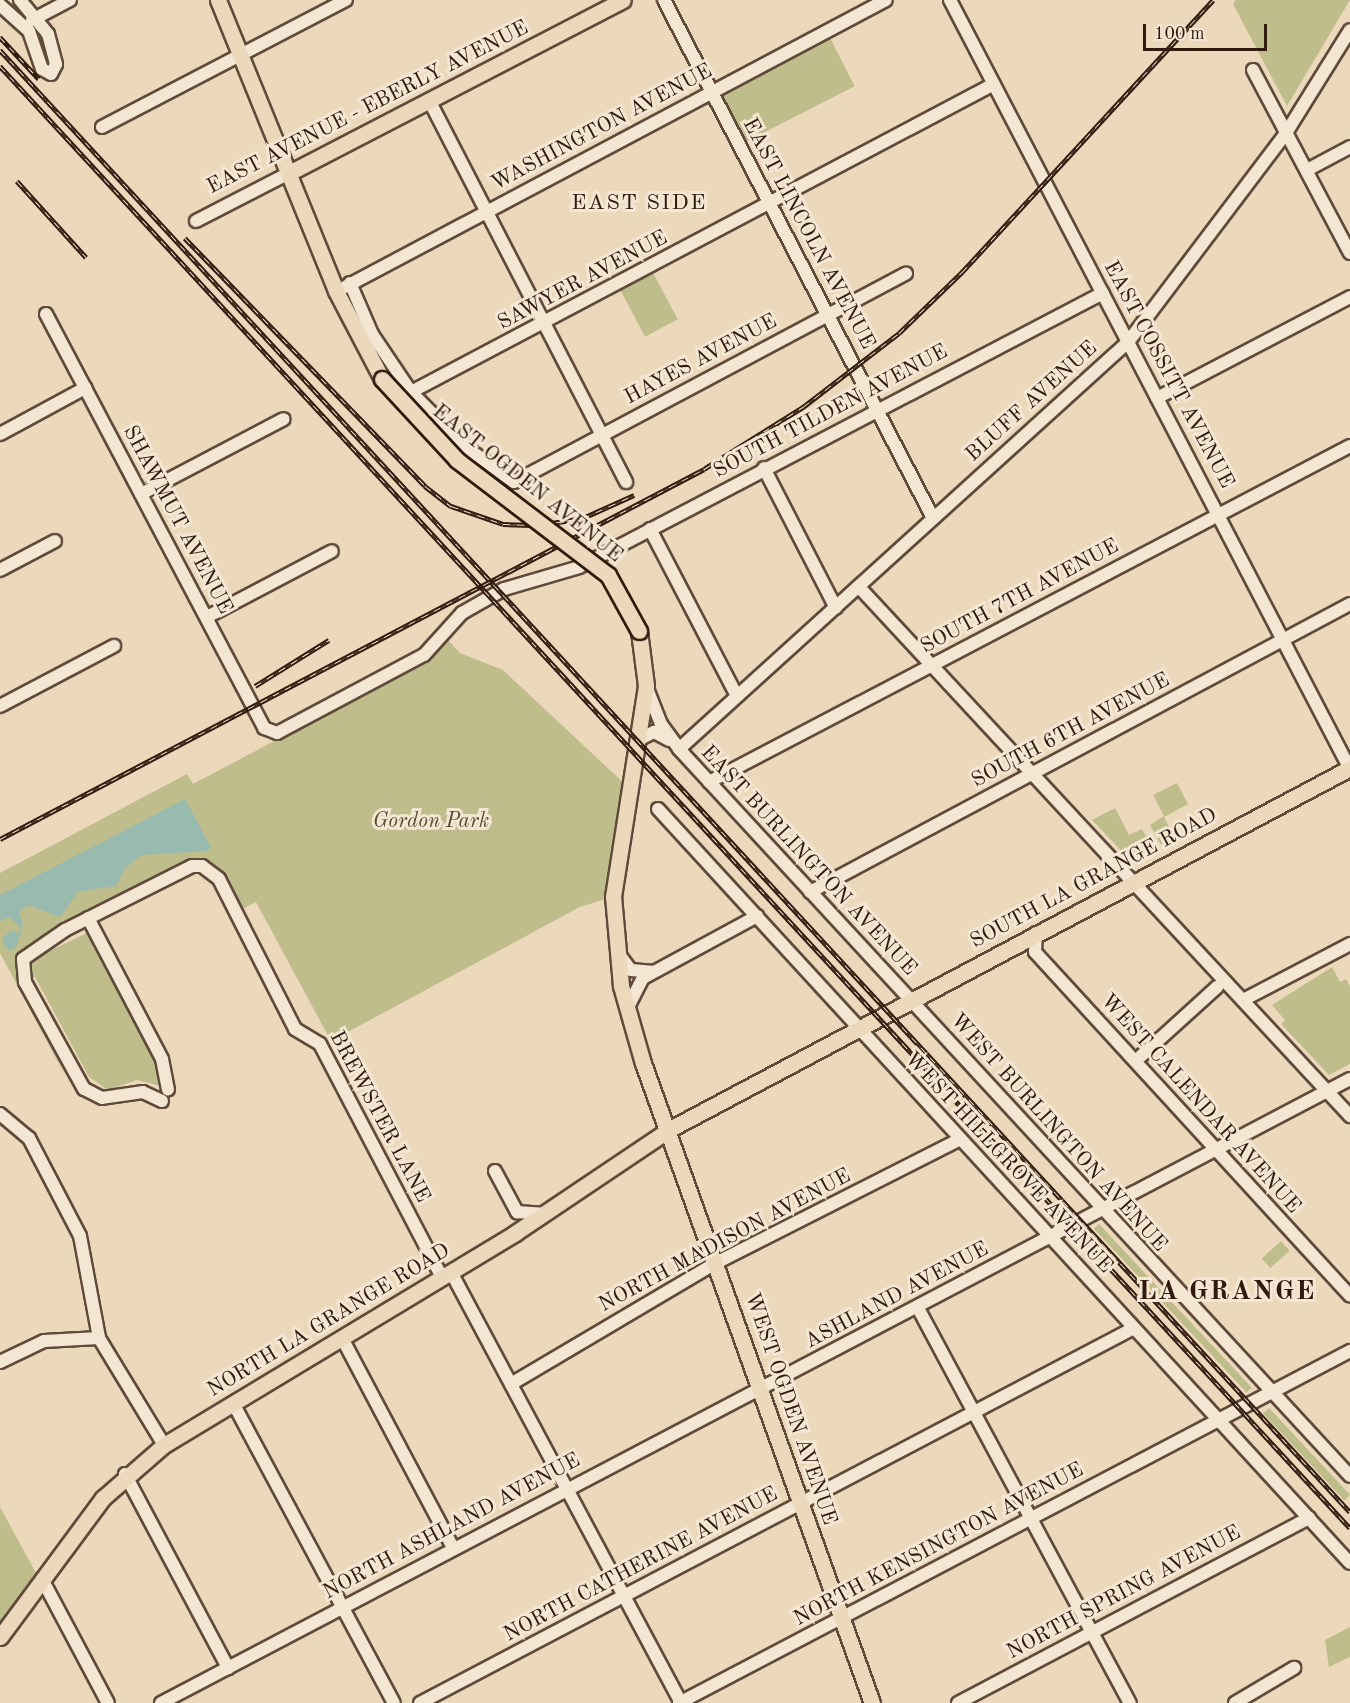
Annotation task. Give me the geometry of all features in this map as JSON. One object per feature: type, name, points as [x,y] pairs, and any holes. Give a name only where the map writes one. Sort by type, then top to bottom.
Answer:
[{"type":"main road","name":"EAST OGDEN AVENUE","points":[[218,0],[338,296],[371,363],[415,420],[457,460],[608,575],[639,631],[646,686],[617,855],[616,950],[627,1010],[668,1130]]},
{"type":"main road","name":"EAST AVENUE - EBERLY AVENUE","points":[[289,173],[623,0]]},
{"type":"main road","name":"SOUTH LA GRANGE ROAD","points":[[857,1027],[1350,769]]},
{"type":"main road","points":[[547,1212],[668,1130],[857,1027]]},
{"type":"main road","name":"WEST OGDEN AVENUE","points":[[668,1130],[762,1388],[872,1703]]},
{"type":"main road","name":"NORTH LA GRANGE ROAD","points":[[165,1445],[547,1212]]},
{"type":"main road","points":[[0,1637],[122,1477],[165,1445]]},
{"type":"street","points":[[0,5],[23,25],[33,38],[42,69],[51,74],[53,50],[38,17],[20,0]]},
{"type":"street","points":[[23,25],[70,0]]},
{"type":"street","points":[[102,127],[346,0]]},
{"type":"street","name":"EAST LINCOLN AVENUE","points":[[664,0],[933,518]]},
{"type":"street","name":"WASHINGTON AVENUE","points":[[338,296],[350,284],[886,0]]},
{"type":"street","name":"EAST COSSITT AVENUE","points":[[950,0],[1350,769]]},
{"type":"street","name":"BLUFF AVENUE","points":[[679,749],[1128,342],[1286,133],[1350,30]]},
{"type":"street","points":[[1253,70],[1350,253]]},
{"type":"street","name":"SAWYER AVENUE","points":[[411,392],[994,84]]},
{"type":"street","points":[[429,100],[626,482]]},
{"type":"street","points":[[1306,170],[1350,147]]},
{"type":"street","name":"EAST AVENUE - EBERLY AVENUE","points":[[196,221],[289,173]]},
{"type":"street","name":"HAYES AVENUE","points":[[411,392],[463,445],[514,482],[906,274]]},
{"type":"street","points":[[350,284],[372,334],[411,392]]},
{"type":"street","name":"SOUTH TILDEN AVENUE","points":[[281,732],[424,655],[462,613],[504,589],[579,567],[764,468],[1103,293]]},
{"type":"street","points":[[1157,398],[1350,297]]},
{"type":"street","name":"SHAWMUT AVENUE","points":[[46,314],[264,728],[281,732]]},
{"type":"street","points":[[1,431],[85,388]]},
{"type":"street","points":[[141,494],[284,418]]},
{"type":"street","name":"SOUTH 7TH AVENUE","points":[[709,782],[1350,446]]},
{"type":"street","points":[[764,468],[836,608]]},
{"type":"street","points":[[650,529],[737,696]]},
{"type":"street","points":[[0,570],[55,541]]},
{"type":"street","points":[[207,617],[332,550]]},
{"type":"street","points":[[859,587],[1245,999],[1350,1116]]},
{"type":"street","name":"SOUTH 6TH AVENUE","points":[[810,892],[1350,604]]},
{"type":"street","points":[[0,706],[114,646]]},
{"type":"street","name":"EAST BURLINGTON AVENUE","points":[[646,686],[661,724],[679,749],[910,1000]]},
{"type":"street","name":"EAST BURLINGTON AVENUE","points":[[638,740],[654,732],[679,749]]},
{"type":"street","name":"WEST HILLGROVE AVENUE","points":[[658,809],[1350,1563]]},
{"type":"street","name":"BREWSTER LANE","points":[[162,1101],[143,1092],[102,1098],[84,1089],[25,982],[27,952],[88,918],[192,866],[213,870],[295,1029],[310,1032],[320,1044],[446,1275]]},
{"type":"street","points":[[627,1010],[635,987],[653,972],[758,916]]},
{"type":"street","points":[[88,918],[162,1059],[168,1089]]},
{"type":"street","name":"WEST CALENDAR AVENUE","points":[[1036,933],[1035,952],[1350,1296]]},
{"type":"street","points":[[1245,999],[1350,944]]},
{"type":"street","points":[[616,950],[631,970],[653,972]]},
{"type":"street","points":[[1142,1056],[1217,987]]},
{"type":"street","name":"WEST BURLINGTON AVENUE","points":[[910,1000],[1101,1210],[1350,1476]]},
{"type":"street","name":"ASHLAND AVENUE","points":[[762,1388],[1350,1079]]},
{"type":"street","points":[[0,1114],[29,1138],[80,1236],[99,1338],[165,1445]]},
{"type":"street","name":"NORTH MADISON AVENUE","points":[[511,1384],[716,1263],[960,1139]]},
{"type":"street","points":[[495,1171],[517,1212],[547,1212]]},
{"type":"street","points":[[446,1275],[511,1384],[680,1703]]},
{"type":"street","points":[[918,1308],[1130,1703]]},
{"type":"street","name":"NORTH CATHERINE AVENUE","points":[[420,1703],[1134,1328]]},
{"type":"street","points":[[0,1362],[44,1341],[99,1338]]},
{"type":"street","points":[[342,1338],[453,1548]]},
{"type":"street","name":"NORTH KENSINGTON AVENUE","points":[[680,1703],[1350,1351]]},
{"type":"street","name":"NORTH ASHLAND AVENUE","points":[[161,1703],[566,1488],[762,1388]]},
{"type":"street","points":[[233,1403],[394,1703]]},
{"type":"street","points":[[122,1477],[228,1668]]},
{"type":"street","name":"NORTH SPRING AVENUE","points":[[958,1703],[1309,1518]]},
{"type":"street","points":[[42,1579],[108,1703]]},
{"type":"street","points":[[1235,1703],[1294,1668]]},
{"type":"green space","points":[[1236,0],[1350,0],[1287,106],[1233,4]]},
{"type":"green space","points":[[827,32],[855,86],[740,145],[712,91]]},
{"type":"green space","points":[[651,269],[678,319],[645,337],[618,286]]},
{"type":"green space","name":"Gordon Park","points":[[446,638],[460,653],[503,670],[628,787],[612,897],[580,907],[331,1041],[256,902],[240,910],[210,863],[180,866],[24,951],[19,980],[67,1079],[0,953],[0,873],[187,774],[193,784],[412,668]]},
{"type":"green space","points":[[1177,783],[1188,804],[1164,817],[1175,838],[1161,845],[1150,825],[1164,816],[1153,795]]},
{"type":"green space","points":[[1115,808],[1129,835],[1142,829],[1153,849],[1131,861],[1092,820]]},
{"type":"green space","points":[[89,932],[157,1060],[161,1086],[137,1080],[108,1090],[89,1077],[35,977],[29,979],[30,958],[41,949],[45,953]]},
{"type":"green space","points":[[1332,967],[1340,982],[1346,979],[1350,987],[1350,1064],[1329,1075],[1281,1024],[1285,1020],[1272,1005]]},
{"type":"green space","points":[[1099,1224],[1252,1388],[1247,1393],[1094,1229]]},
{"type":"green space","points":[[1281,1241],[1290,1251],[1270,1268],[1262,1258]]},
{"type":"green space","points":[[1269,1408],[1350,1495],[1344,1500],[1263,1413]]},
{"type":"green space","points":[[0,1507],[36,1573],[0,1626]]},
{"type":"green space","points":[[1350,1627],[1350,1657],[1329,1667],[1325,1640]]},
{"type":"water","points":[[185,799],[211,847],[208,851],[141,855],[126,867],[116,886],[78,892],[60,917],[28,905],[19,913],[23,923],[17,946],[10,951],[3,944],[3,937],[13,930],[18,934],[20,928],[10,917],[0,921],[0,895]]},
{"type":"railway","points":[[0,839],[704,469],[803,407],[899,333],[962,272],[1213,0]]},
{"type":"railway","points":[[0,37],[39,79]]},
{"type":"railway","points":[[0,50],[1350,1512]]},
{"type":"railway","points":[[0,66],[1350,1528]]},
{"type":"railway","points":[[17,181],[86,257]]},
{"type":"railway","points":[[185,238],[425,486],[451,506],[503,524],[539,525],[583,518],[634,495]]},
{"type":"railway","points":[[255,686],[329,640]]},
{"type":"district","name":"EAST SIDE","points":[[639,204]]},
{"type":"district","name":"LA GRANGE","points":[[1227,1292]]}]
